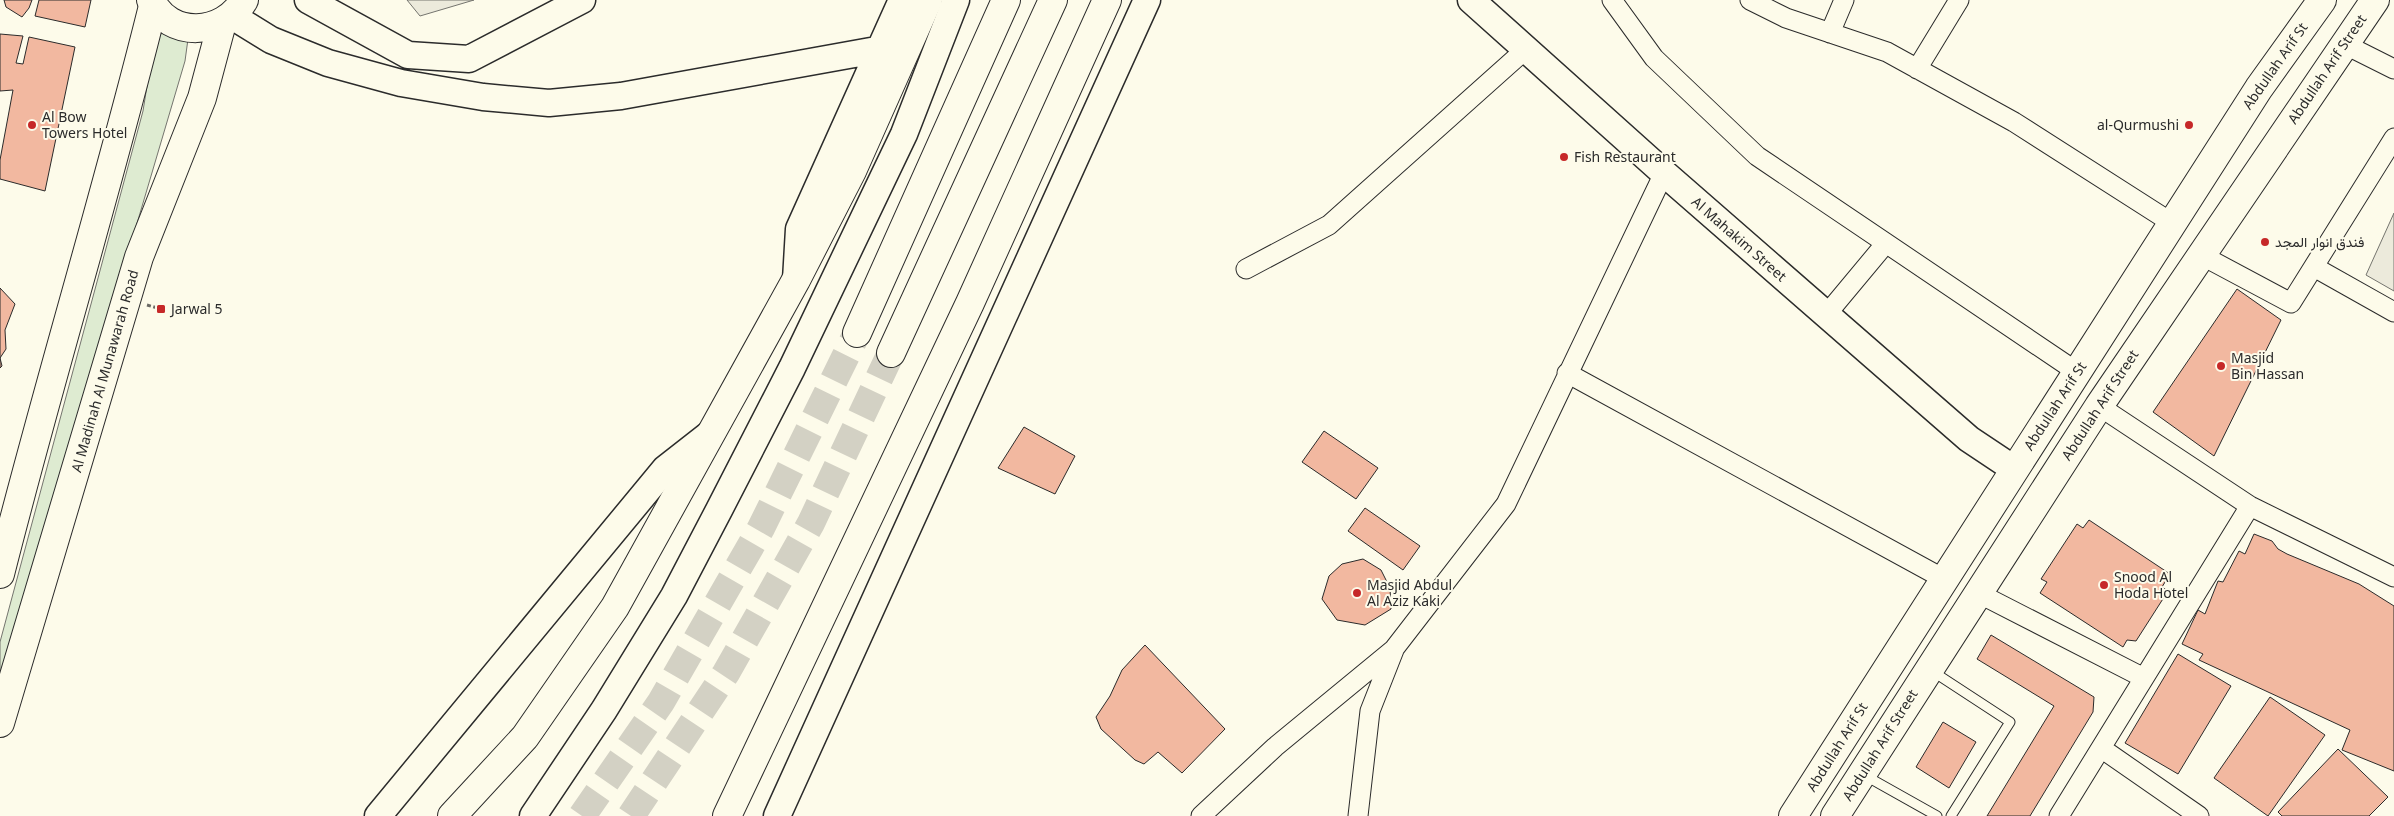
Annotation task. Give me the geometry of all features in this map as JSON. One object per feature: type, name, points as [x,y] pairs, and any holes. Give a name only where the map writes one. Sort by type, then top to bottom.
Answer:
[{"type":"main road","points":[[452,816],[525,738],[615,608],[796,280],[852,171],[928,0]]},
{"type":"main road","points":[[857,333],[1006,0]]},
{"type":"main road","points":[[891,353],[1052,0]]},
{"type":"main road","points":[[727,816],[970,303],[1107,0]]},
{"type":"main road","name":"Abdullah Arif St","points":[[1793,816],[2259,88],[2322,0]]},
{"type":"main road","name":"Abdullah Arif Street","points":[[1835,816],[2099,406],[2375,0]]},
{"type":"main road","points":[[152,3],[164,17],[177,25],[192,29],[208,28],[233,13]]},
{"type":"main road","points":[[0,574],[121,139],[152,3]]},
{"type":"main road","name":"Al Madinah Al Munawarah Road","points":[[0,723],[139,256],[202,98],[233,13]]},
{"type":"main road","points":[[2072,379],[2099,406]]},
{"type":"street","points":[[308,0],[408,55],[469,59],[582,0]]},
{"type":"street","points":[[796,280],[800,229],[882,49],[902,0]]},
{"type":"street","points":[[533,816],[604,710],[674,596],[792,368],[904,134],[956,0]]},
{"type":"street","points":[[777,816],[1147,0]]},
{"type":"street","name":"Al Mahakim Street","points":[[1471,0],[1664,173],[1969,439],[2014,468]]},
{"type":"street","points":[[1612,0],[1654,58],[1757,156],[1886,243],[2072,379]]},
{"type":"street","points":[[1750,0],[1786,18],[1888,52],[2014,122],[2172,223]]},
{"type":"street","points":[[1830,33],[1844,0]]},
{"type":"street","points":[[1917,69],[1959,0]]},
{"type":"street","points":[[233,13],[271,40],[312,56],[401,83],[483,97],[549,103],[621,96],[882,49]]},
{"type":"street","points":[[2344,44],[2394,69]]},
{"type":"street","points":[[1246,269],[1329,226],[1526,49]]},
{"type":"street","points":[[401,83],[408,55]]},
{"type":"street","points":[[2201,254],[2291,303],[2394,138]]},
{"type":"street","points":[[1201,816],[1275,747],[1394,649],[1506,504],[1664,173]]},
{"type":"street","points":[[1826,315],[1886,243]]},
{"type":"street","points":[[2314,267],[2394,312]]},
{"type":"street","points":[[1567,373],[1944,579]]},
{"type":"street","points":[[2099,406],[2250,506],[2394,577]]},
{"type":"street","points":[[378,816],[665,469],[712,433]]},
{"type":"street","points":[[2059,816],[2250,506]]},
{"type":"street","points":[[1978,593],[2144,678]]},
{"type":"street","points":[[1358,816],[1370,711],[1394,649]]},
{"type":"street","points":[[2101,748],[2199,816]]},
{"type":"lane","points":[[1929,668],[2010,722],[1951,816]]},
{"type":"lane","points":[[1861,773],[1937,816]]},
{"type":"green space","points":[[172,32],[188,39],[185,61],[0,687],[0,642],[143,111],[154,42],[162,33]]},
{"type":"shaded area","points":[[407,0],[474,0],[420,16]]},
{"type":"shaded area","points":[[2394,213],[2394,291],[2366,275]]},
{"type":"building","points":[[4,0],[32,0],[22,17],[6,7]]},
{"type":"building","points":[[39,0],[91,0],[85,27],[35,16]]},
{"type":"building","name":"Al Bow Towers Hotel","points":[[0,34],[23,36],[16,63],[23,64],[29,37],[75,47],[45,191],[0,179],[0,160],[13,90],[0,91]]},
{"type":"building","points":[[0,288],[15,304],[5,330],[6,349],[0,358]]},
{"type":"building","name":"Masjid Bin Hassan","points":[[2237,289],[2281,320],[2214,456],[2153,412]]},
{"type":"building","points":[[1024,427],[1075,456],[1055,494],[998,468]]},
{"type":"building","points":[[1324,431],[1378,468],[1356,499],[1302,462]]},
{"type":"building","points":[[1365,508],[1420,546],[1403,570],[1348,531]]},
{"type":"building","name":"Snood Al Hoda Hotel","points":[[2089,520],[2170,574],[2162,587],[2168,591],[2136,641],[2127,640],[2123,647],[2040,593],[2047,582],[2041,579],[2077,524],[2083,528]]},
{"type":"building","points":[[2254,534],[2272,541],[2278,549],[2287,554],[2359,584],[2394,606],[2394,771],[2342,750],[2350,730],[2199,660],[2203,654],[2182,644],[2198,610],[2205,614],[2218,581],[2223,582],[2239,551],[2245,554]]},
{"type":"building","name":"Masjid Abdul Al Aziz Kaki","points":[[1363,559],[1381,570],[1390,588],[1391,609],[1365,625],[1337,620],[1322,599],[1329,576],[1342,564]]},
{"type":"building","points":[[1991,635],[2094,697],[2093,712],[2030,816],[1987,816],[2054,706],[1977,659]]},
{"type":"building","points":[[1145,645],[1225,729],[1182,773],[1158,752],[1144,764],[1135,760],[1101,729],[1096,717],[1110,696],[1122,670]]},
{"type":"building","points":[[2178,654],[2231,686],[2178,774],[2125,743]]},
{"type":"building","points":[[2270,697],[2325,735],[2268,816],[2214,778]]},
{"type":"building","points":[[1943,722],[1976,742],[1949,788],[1916,767]]},
{"type":"building","points":[[2338,749],[2388,797],[2369,816],[2282,816],[2278,812]]},
{"type":"tunnel","points":[[582,816],[661,702],[761,528],[857,333]]},
{"type":"tunnel","points":[[631,816],[726,673],[811,523],[891,353]]},
{"type":"place","name":"Al Bow Towers Hotel","points":[[32,125]]},
{"type":"place","name":"al-Qurmushi","points":[[2189,125]]},
{"type":"place","name":"Fish Restaurant","points":[[1564,157]]},
{"type":"place","name":"فندق انوار المجد","points":[[2265,242]]},
{"type":"place","name":"Jarwal 5","points":[[161,309]]},
{"type":"place","name":"Masjid Bin Hassan","points":[[2221,366]]},
{"type":"place","name":"Snood Al Hoda Hotel","points":[[2104,585]]},
{"type":"place","name":"Masjid Abdul Al Aziz Kaki","points":[[1357,593]]}]
